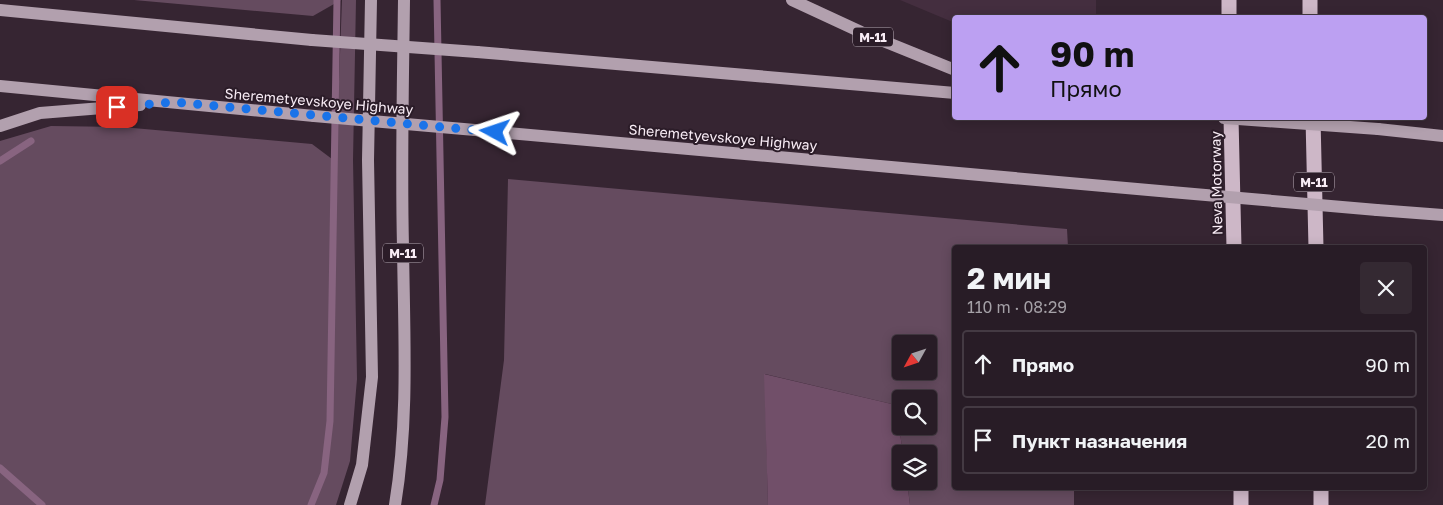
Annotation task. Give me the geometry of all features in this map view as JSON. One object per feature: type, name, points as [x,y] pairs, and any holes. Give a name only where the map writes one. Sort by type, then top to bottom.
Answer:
[{"type":"highway","points":[[1229,0],[1229,15]]},
{"type":"highway","points":[[1310,0],[1310,15]]},
{"type":"highway","name":"Neva Motorway","points":[[1231,120],[1234,245]]},
{"type":"highway","name":"М-11","points":[[1313,120],[1316,245]]},
{"type":"highway","points":[[1241,490],[1241,505]]},
{"type":"highway","points":[[1321,490],[1321,505]]},
{"type":"main road","name":"М-11","points":[[350,505],[362,464],[372,377],[368,160],[371,0]]},
{"type":"main road","name":"М-11","points":[[395,505],[401,469],[405,390],[401,164],[404,0]]},
{"type":"main road","name":"М-11","points":[[792,0],[861,32],[952,69]]},
{"type":"main road","points":[[0,10],[312,40],[477,52],[952,93]]},
{"type":"main road","name":"Sheremetyevskoye Highway","points":[[0,86],[314,116],[1443,215]]},
{"type":"main road","points":[[0,126],[40,113],[174,102]]},
{"type":"main road","points":[[1252,120],[1378,129],[1443,136]]},
{"type":"shaded area","points":[[134,0],[341,0],[313,16]]},
{"type":"shaded area","points":[[342,0],[356,0],[353,160],[357,379],[350,461],[336,505],[0,505],[0,141],[51,126],[122,127],[312,144],[336,162]]},
{"type":"shaded area","points":[[900,0],[1096,0],[1096,15],[952,15],[952,22]]},
{"type":"shaded area","points":[[508,179],[1067,229],[1068,245],[952,245],[952,490],[1074,490],[1074,505],[910,505],[908,490],[937,490],[937,445],[902,445],[900,435],[937,435],[937,390],[892,390],[892,404],[765,374],[768,505],[485,505],[504,360]]},
{"type":"shaded area","points":[[764,374],[892,404],[892,435],[900,435],[902,445],[892,445],[892,490],[908,490],[910,505],[768,505]]},
{"type":"waterway","points":[[311,505],[324,473],[330,421],[337,0]]},
{"type":"waterway","points":[[434,505],[440,480],[445,417],[437,0]]},
{"type":"waterway","points":[[0,161],[31,141]]},
{"type":"waterway","points":[[0,468],[42,505]]},
{"type":"route","points":[[117,107],[174,102],[495,132]]}]
